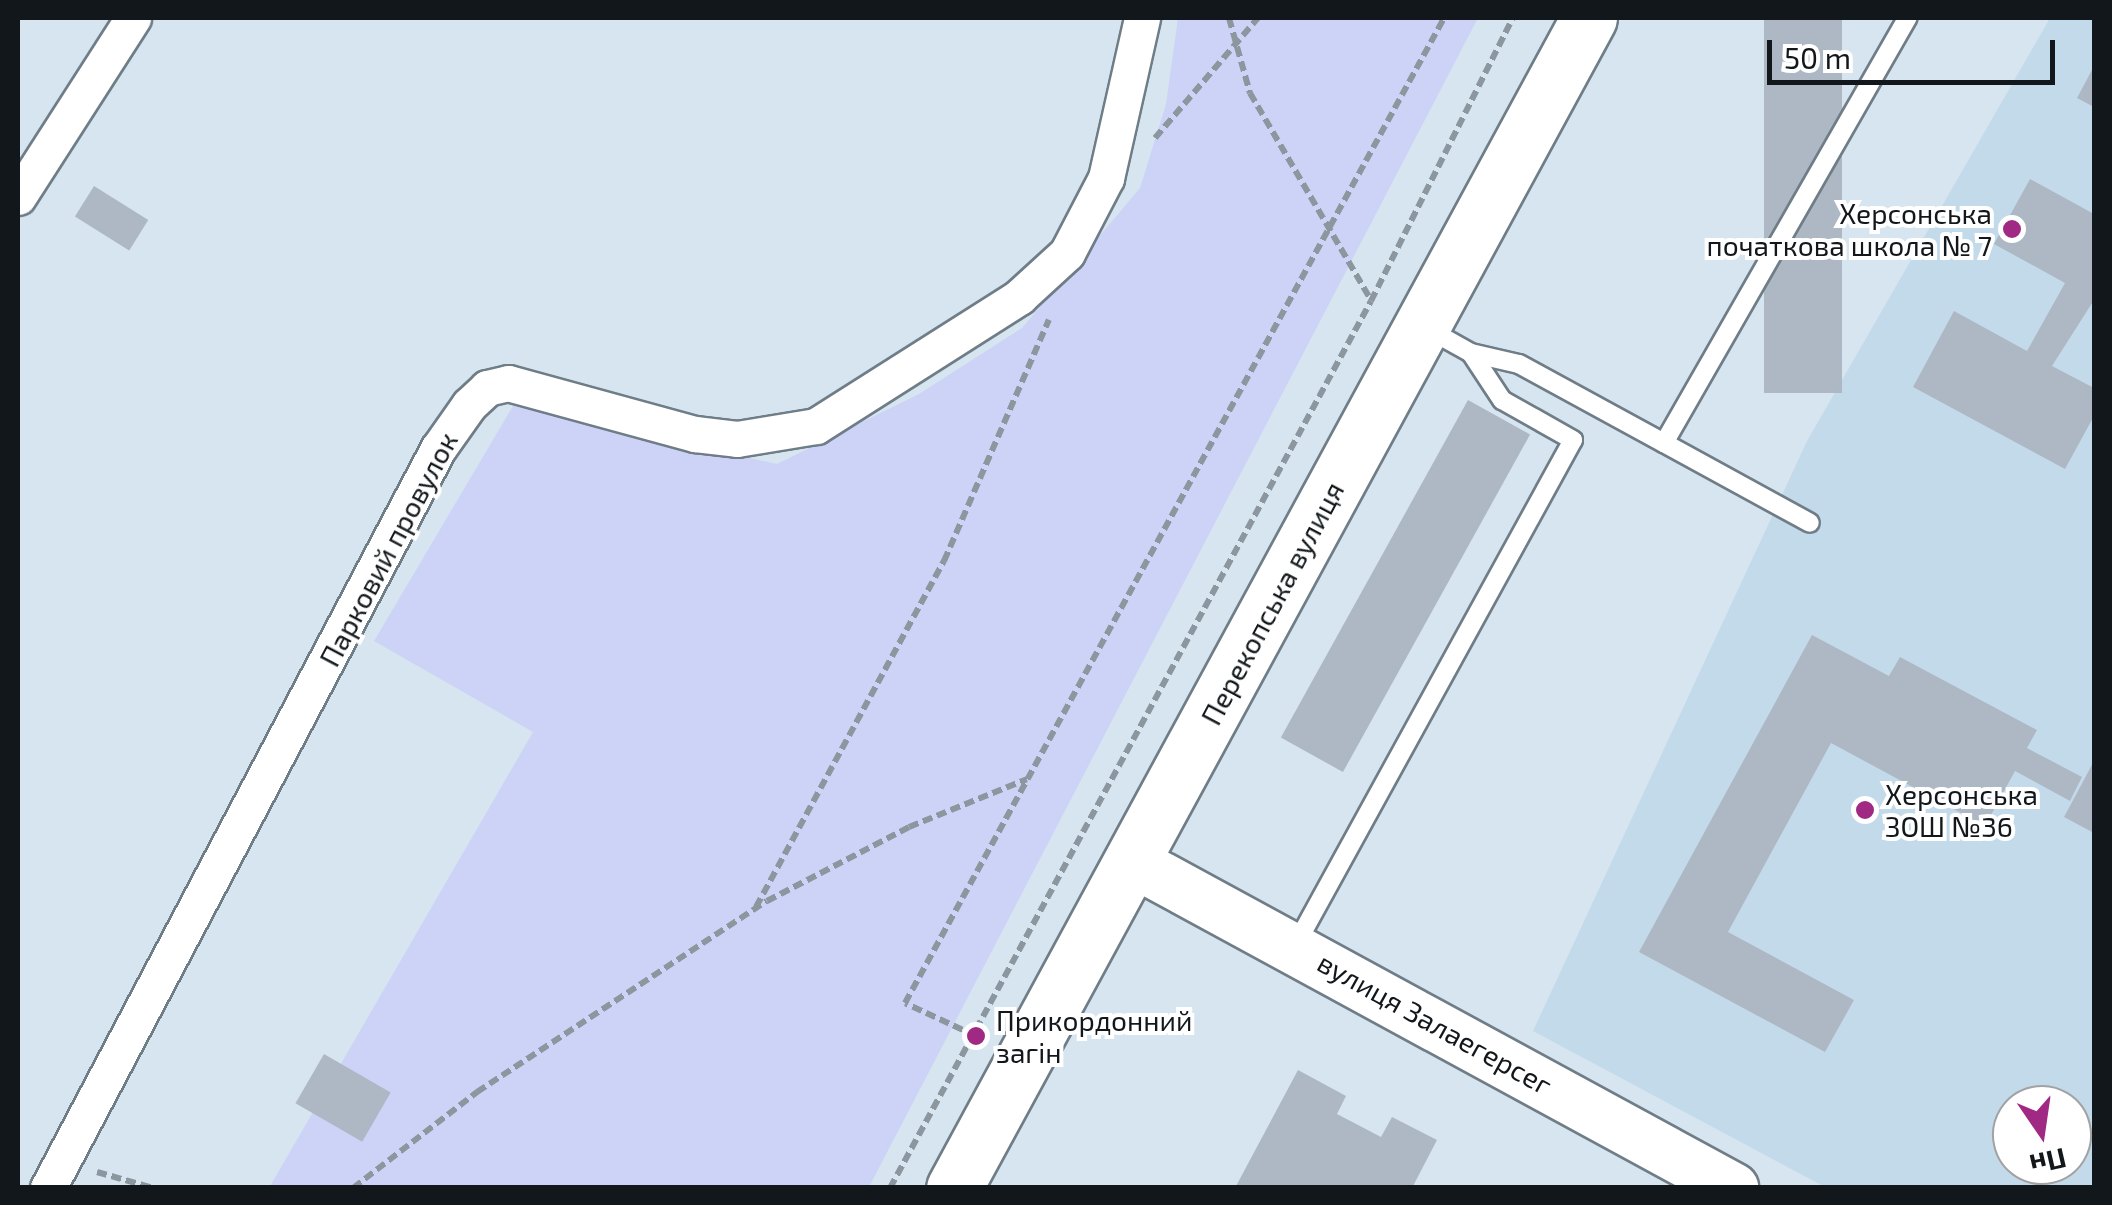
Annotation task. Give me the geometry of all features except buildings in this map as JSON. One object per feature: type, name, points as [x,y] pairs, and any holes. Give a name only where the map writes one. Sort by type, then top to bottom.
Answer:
[{"type":"main road","name":"Перекопська вулиця","points":[[954,1188],[1134,863],[1588,18]]},
{"type":"main road","name":"вулиця Залаегерсег","points":[[1134,863],[1294,946],[1733,1188]]},
{"type":"street","points":[[18,197],[133,18]]},
{"type":"street","name":"Парковий провулок","points":[[48,1188],[69,1155],[438,449],[487,388],[535,388],[695,434],[778,437],[816,426],[1019,297],[1067,253],[1106,178],[1139,60],[1142,18]]},
{"type":"lane","points":[[1664,443],[1907,18]]},
{"type":"lane","points":[[1421,325],[1470,353],[1519,364],[1810,523]]},
{"type":"lane","points":[[1294,946],[1574,440],[1502,400],[1470,353]]},
{"type":"path","points":[[1230,18],[1250,92],[1332,223],[1371,301]]},
{"type":"path","points":[[1106,178],[1143,152],[1258,18]]},
{"type":"path","points":[[976,1036],[905,1004],[1444,18]]},
{"type":"path","points":[[890,1188],[976,1036],[1371,301],[1513,18]]},
{"type":"path","points":[[756,908],[944,560],[1039,356],[1067,253]]},
{"type":"path","points":[[353,1188],[477,1092],[756,908],[909,827],[1028,779]]},
{"type":"path","points":[[69,1155],[106,1177],[153,1188]]},
{"type":"shaded area","points":[[1178,18],[1478,18],[869,1187],[269,1188],[533,732],[374,641],[513,406],[777,464],[919,394],[1022,328],[1140,188],[1166,104]]},
{"type":"shaded area","name":"Херсонська ЗОШ №36","points":[[2050,18],[2094,18],[2094,1187],[1825,1187],[1533,1031],[1807,441]]},
{"type":"place","name":"Херсонська початкова школа № 7","points":[[2012,229]]},
{"type":"place","name":"Херсонська ЗОШ №36","points":[[1865,810]]},
{"type":"place","name":"Прикордонний загін","points":[[976,1036]]}]
